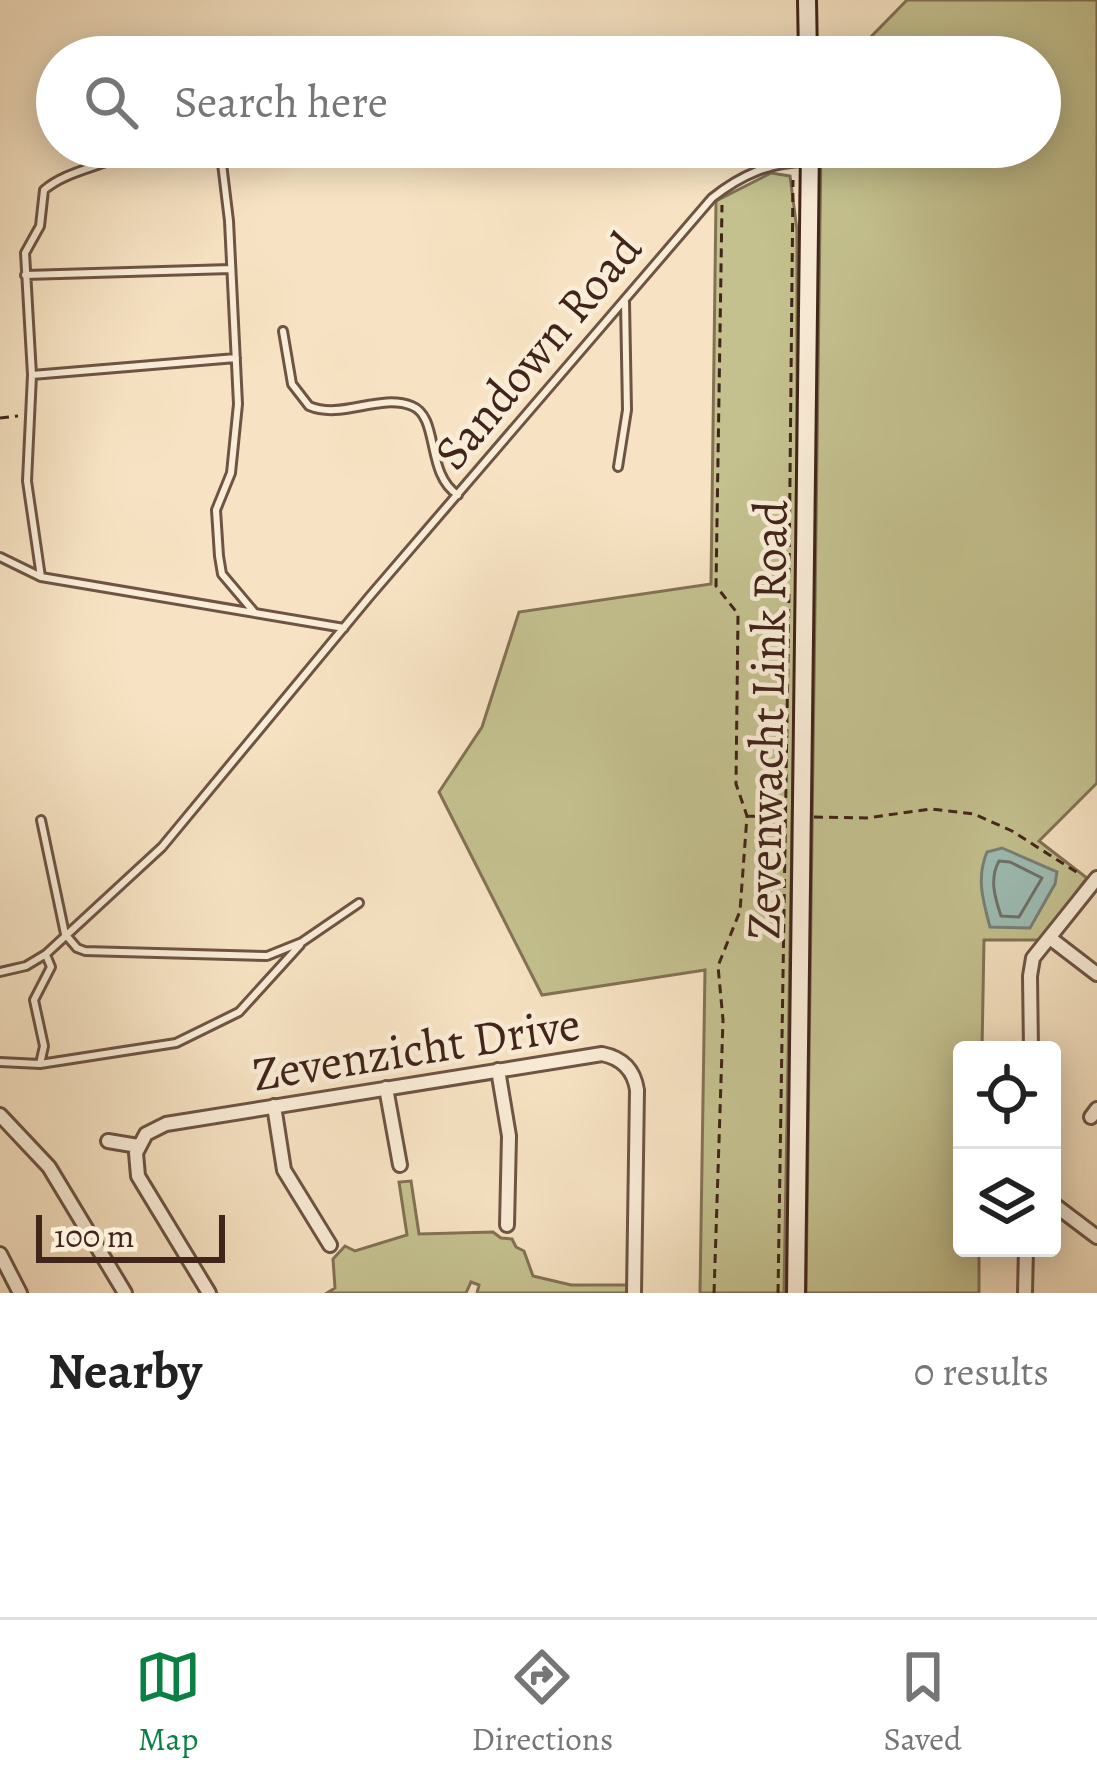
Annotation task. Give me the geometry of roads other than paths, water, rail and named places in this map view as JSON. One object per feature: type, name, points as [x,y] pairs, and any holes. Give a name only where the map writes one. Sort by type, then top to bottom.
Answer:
[{"type":"street","points":[[807,0],[808,36]]},
{"type":"street","name":"Zevenwacht Link Road","points":[[796,1293],[810,168]]},
{"type":"street","points":[[1031,1041],[1030,966],[1095,880]]},
{"type":"street","points":[[1050,938],[1097,974]]},
{"type":"street","name":"Zevenzicht Drive","points":[[138,1146],[146,1134],[166,1124],[602,1054],[629,1069],[637,1090],[634,1293]]},
{"type":"street","points":[[498,1070],[509,1136],[507,1225]]},
{"type":"street","points":[[386,1088],[400,1165]]},
{"type":"street","points":[[274,1106],[284,1170],[330,1245]]},
{"type":"street","points":[[0,1115],[49,1167],[125,1293]]},
{"type":"street","points":[[108,1141],[138,1146],[138,1176],[209,1293]]},
{"type":"street","points":[[1061,1210],[1097,1238]]},
{"type":"street","points":[[0,1254],[20,1293]]},
{"type":"street","points":[[1025,1293],[1026,1257]]},
{"type":"lane","points":[[41,577],[27,481],[32,375],[25,253],[40,226],[44,190],[64,177],[94,168]]},
{"type":"lane","points":[[225,168],[238,404],[234,455],[216,510],[219,556],[222,574],[255,613]]},
{"type":"lane","name":"Sandown Road","points":[[46,954],[163,848],[662,252],[720,191],[764,168]]},
{"type":"lane","points":[[25,275],[232,269]]},
{"type":"lane","points":[[618,467],[627,410],[625,299]]},
{"type":"lane","points":[[284,331],[292,384],[301,399],[319,410],[397,403],[420,410],[439,473],[458,495]]},
{"type":"lane","points":[[32,375],[236,358]]},
{"type":"lane","points":[[0,557],[41,577],[344,628]]},
{"type":"lane","points":[[41,820],[65,934],[77,947],[99,954],[252,957],[284,952],[359,903]]},
{"type":"lane","points":[[0,1063],[40,1064],[176,1043],[239,1012],[302,942]]},
{"type":"lane","points":[[0,972],[26,966],[46,954],[51,967],[34,1000],[44,1046],[40,1064]]},
{"type":"water","points":[[1002,848],[1057,872],[1030,928],[990,927],[982,871],[987,852]]}]
